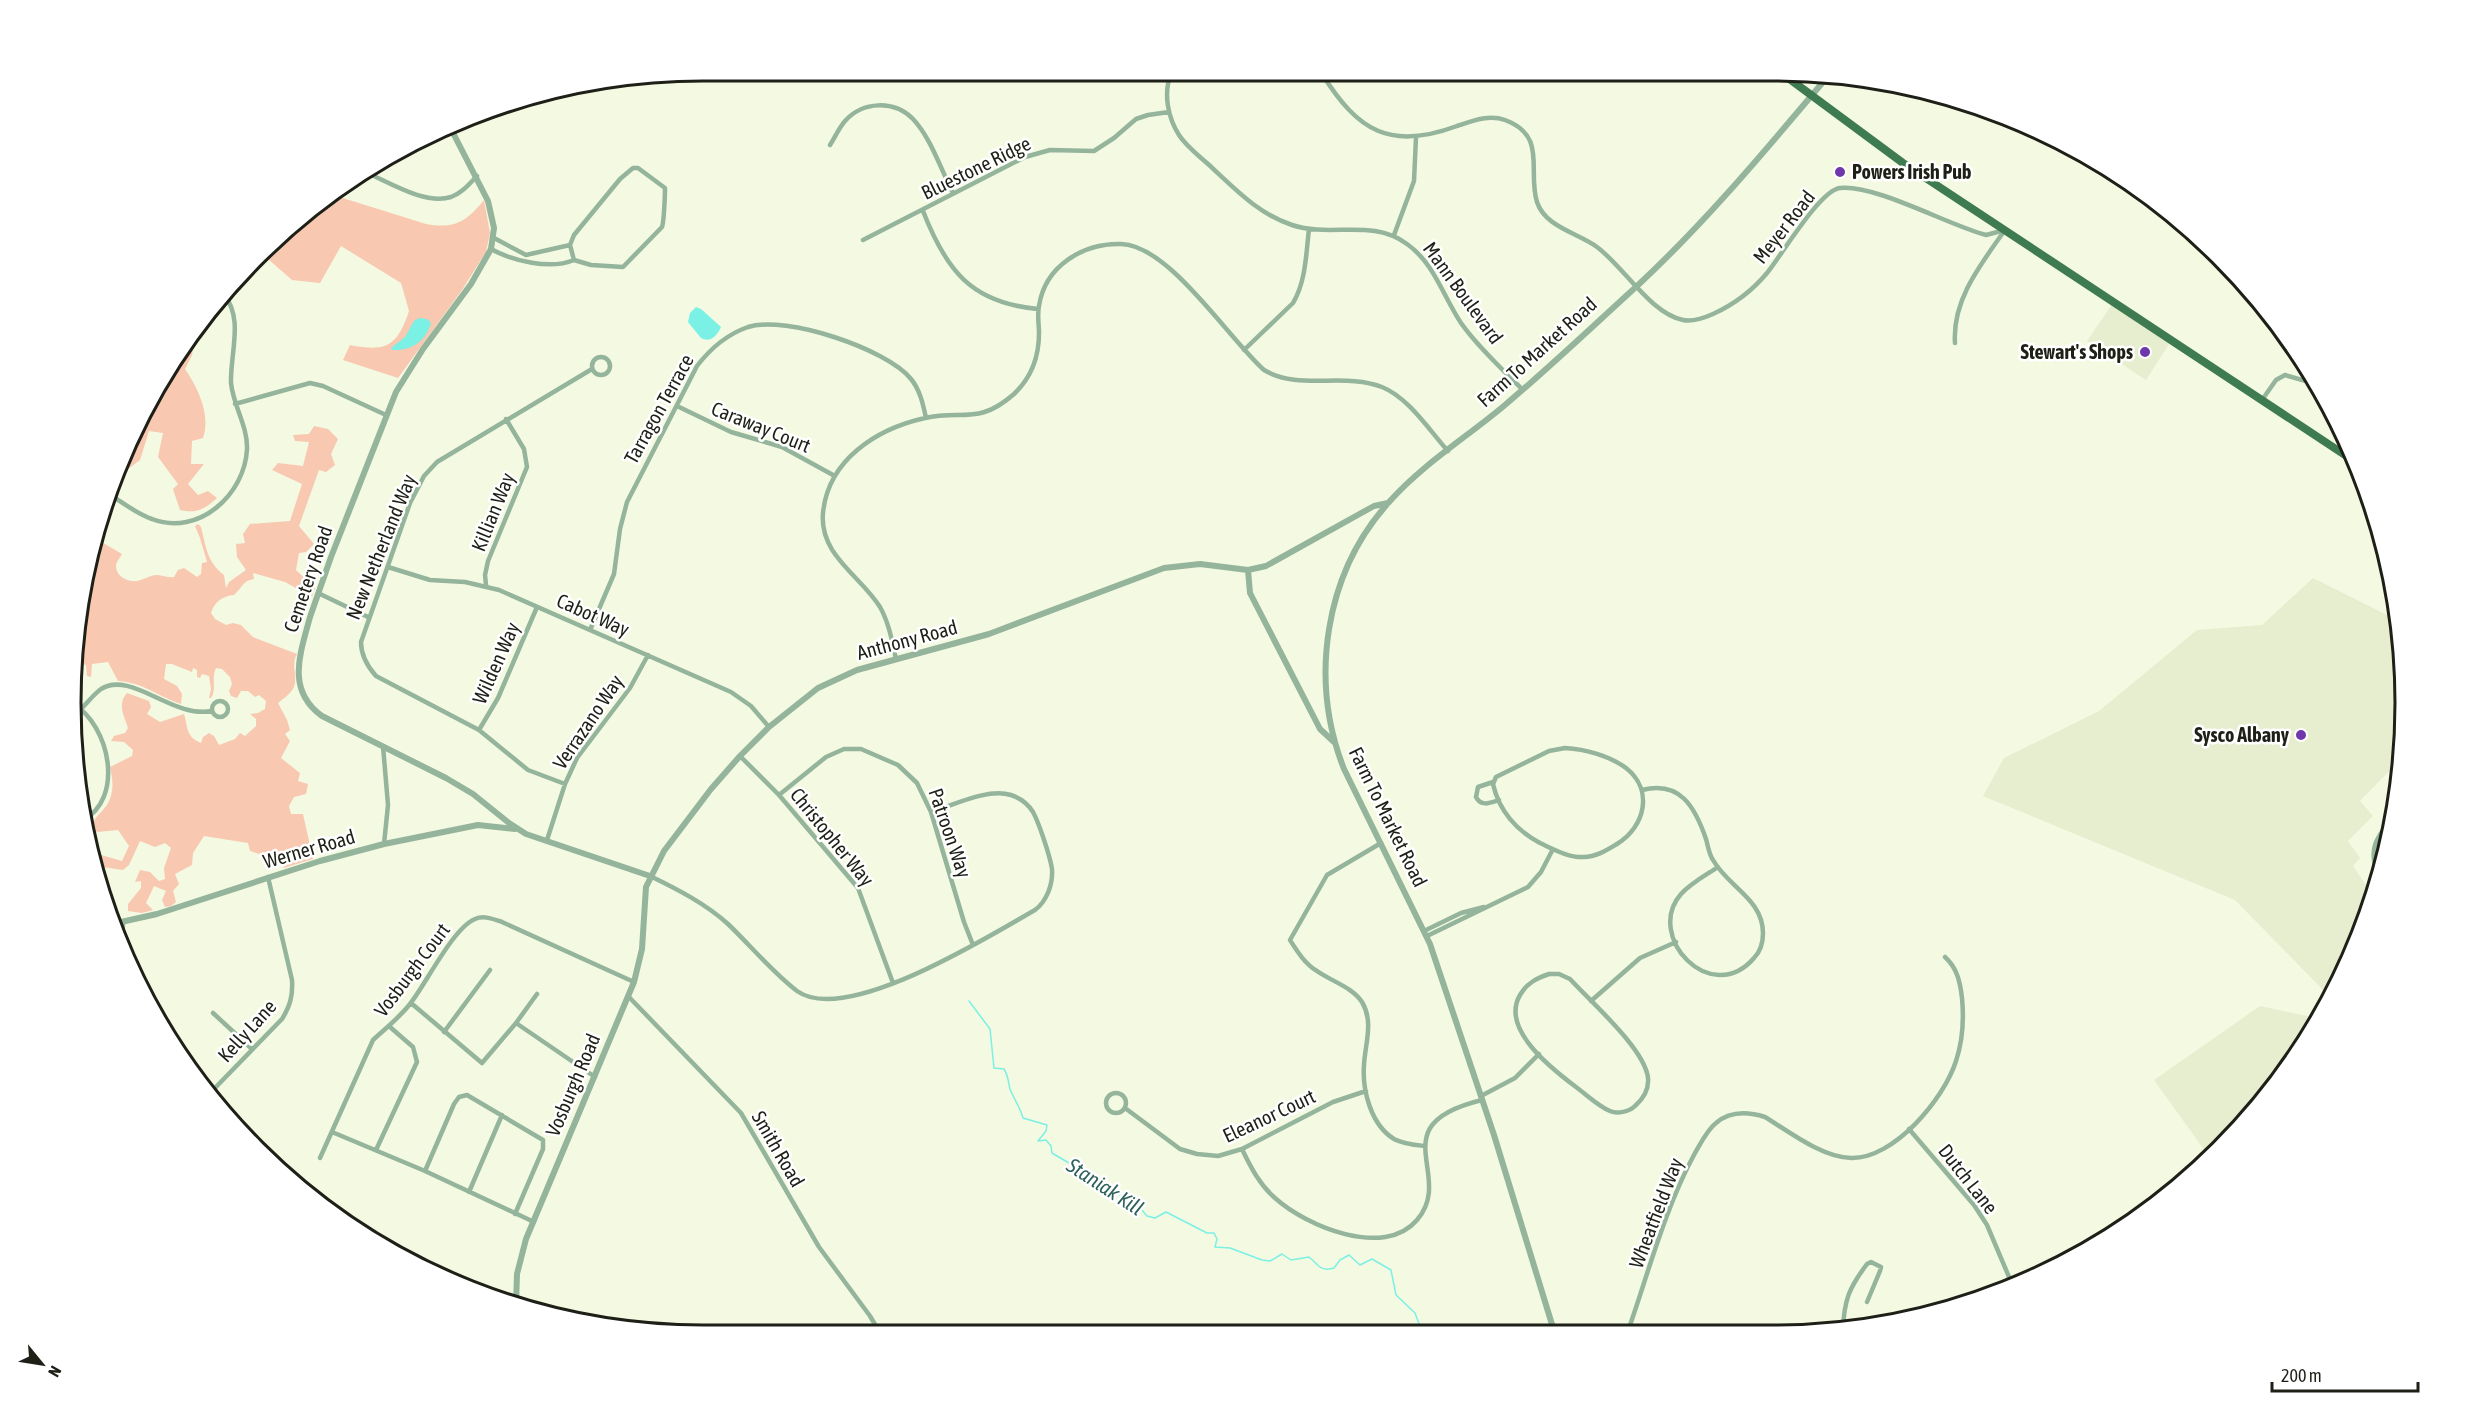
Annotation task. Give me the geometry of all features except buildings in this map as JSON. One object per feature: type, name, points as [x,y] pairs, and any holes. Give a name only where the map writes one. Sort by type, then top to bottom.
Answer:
[{"type":"main road","points":[[1793,81],[1903,163],[2342,452]]},
{"type":"street","name":"Mann Boulevard","points":[[1168,81],[1169,112],[1179,135],[1253,205],[1270,217],[1294,226],[1310,229],[1370,230],[1394,234],[1419,253],[1462,324],[1523,390]]},
{"type":"street","points":[[1326,81],[1337,98],[1357,117],[1388,135],[1416,138],[1485,118],[1504,119],[1520,128],[1527,134],[1533,149],[1537,203],[1564,230],[1598,248],[1636,286]]},
{"type":"street","name":"Farm To Market Road","points":[[1552,1325],[1481,1098],[1425,934],[1344,769],[1334,742],[1325,678],[1330,618],[1349,564],[1388,502],[1523,390],[1636,286],[1713,209],[1823,83]]},
{"type":"street","points":[[830,145],[846,120],[856,112],[869,106],[890,106],[913,119],[931,148],[953,193]]},
{"type":"street","name":"Bluestone Ridge","points":[[863,240],[1038,152],[1094,151],[1136,119],[1169,112]]},
{"type":"street","name":"Cemetery Road","points":[[454,133],[477,176],[492,214],[494,238],[491,249],[471,284],[407,373],[386,415],[318,593],[302,646],[299,683],[302,695],[310,707],[322,716],[473,794],[518,830],[650,876]]},
{"type":"street","points":[[1394,234],[1414,181],[1416,138]]},
{"type":"street","points":[[491,249],[509,259],[520,261],[561,263],[574,260],[616,268],[629,261],[664,223],[665,188],[638,168],[629,170],[574,235],[570,245],[574,260]]},
{"type":"street","points":[[374,176],[410,191],[441,199],[463,190],[477,176]]},
{"type":"street","name":"Meyer Road","points":[[1636,286],[1663,311],[1681,320],[1691,321],[1705,318],[1724,309],[1752,289],[1768,272],[1819,202],[1839,188],[1874,194],[1986,235],[2005,230]]},
{"type":"street","points":[[923,211],[931,233],[947,261],[970,287],[997,302],[1038,309]]},
{"type":"street","points":[[1244,350],[1298,296],[1303,284],[1310,229]]},
{"type":"street","points":[[1955,343],[1955,318],[1964,294],[2005,230]]},
{"type":"street","points":[[494,238],[526,255],[570,245]]},
{"type":"street","points":[[896,659],[888,625],[879,606],[844,567],[830,546],[823,530],[824,506],[833,475],[853,453],[870,441],[896,428],[926,418],[981,414],[996,407],[1017,392],[1038,358],[1038,309],[1042,293],[1050,277],[1072,255],[1101,244],[1125,244],[1147,251],[1167,265],[1264,370],[1281,378],[1365,382],[1383,387],[1402,400],[1448,451]]},
{"type":"street","points":[[116,498],[153,520],[167,523],[184,522],[212,511],[235,489],[243,472],[247,442],[235,404],[231,368],[235,317],[228,301]]},
{"type":"street","name":"Tarragon Terrace","points":[[590,630],[614,574],[620,529],[627,502],[687,384],[708,352],[729,336],[749,327],[776,324],[808,328],[855,345],[892,364],[912,381],[923,402],[926,418]]},
{"type":"street","name":"New Netherland Way","points":[[565,784],[528,770],[479,730],[376,676],[369,669],[361,647],[361,637],[410,503],[430,469],[506,419],[592,369]]},
{"type":"street","points":[[2262,400],[2276,380],[2285,375],[2305,381]]},
{"type":"street","points":[[235,404],[310,383],[323,386],[386,415]]},
{"type":"street","name":"Caraway Court","points":[[677,406],[731,432],[782,447],[833,475]]},
{"type":"street","name":"Killian Way","points":[[486,585],[485,575],[488,561],[527,467],[524,449],[506,419]]},
{"type":"street","name":"Anthony Road","points":[[650,876],[682,826],[740,756],[769,727],[818,688],[838,677],[989,634],[1164,568],[1200,564],[1248,570],[1266,567],[1374,506],[1388,502]]},
{"type":"street","name":"Cabot Way","points":[[388,567],[430,580],[486,585],[740,697],[769,727]]},
{"type":"street","points":[[1248,570],[1250,593],[1323,734],[1334,742]]},
{"type":"street","points":[[318,593],[368,617]]},
{"type":"street","name":"Wilden Way","points":[[479,730],[498,698],[537,607]]},
{"type":"street","name":"Verrazano Way","points":[[547,840],[565,784],[577,758],[630,688],[648,655]]},
{"type":"street","points":[[81,709],[102,688],[113,684],[134,688],[184,711],[212,711]]},
{"type":"street","points":[[81,709],[98,734],[105,753],[108,774],[104,799],[91,815]]},
{"type":"street","points":[[383,746],[388,805],[384,844]]},
{"type":"street","name":"Patroon Way","points":[[778,795],[826,757],[849,748],[861,749],[898,765],[917,783],[931,812],[942,854],[973,945]]},
{"type":"street","points":[[1493,782],[1499,800],[1518,830],[1553,849],[1584,857],[1605,851],[1624,839],[1636,828],[1642,813],[1642,790],[1625,767],[1576,748],[1550,752],[1496,777],[1493,782],[1478,787],[1476,797],[1483,804],[1499,800]]},
{"type":"street","name":"Christopher Way","points":[[740,756],[778,795],[858,888],[893,982]]},
{"type":"street","points":[[1642,790],[1662,788],[1675,792],[1686,800],[1694,809],[1712,860],[1759,910],[1763,921],[1761,947],[1742,970],[1727,975],[1711,975],[1687,963],[1676,942],[1670,923],[1676,901],[1681,894],[1718,867]]},
{"type":"street","points":[[650,876],[708,909],[726,923],[796,990],[816,1000],[836,1000],[918,974],[1040,906],[1049,891],[1052,868],[1033,812],[1027,805],[1012,796],[995,794],[931,812]]},
{"type":"street","name":"Werner Road","points":[[123,922],[157,914],[268,877],[384,844],[478,825],[518,830]]},
{"type":"street","points":[[2375,861],[2372,852],[2376,839],[2381,832]]},
{"type":"street","points":[[1382,843],[1327,875],[1304,920],[1290,939],[1311,967],[1350,991],[1362,1003],[1368,1024],[1364,1065],[1366,1090],[1374,1114],[1388,1134],[1404,1142],[1425,1146]]},
{"type":"street","points":[[1425,934],[1528,887],[1541,872],[1553,849]]},
{"type":"street","name":"Vosburgh Road","points":[[517,1296],[520,1258],[634,982],[642,949],[646,887],[650,876]]},
{"type":"street","name":"Kelly Lane","points":[[215,1088],[282,1019],[290,1006],[293,993],[292,980],[268,877]]},
{"type":"street","name":"Vosburgh Court","points":[[320,1158],[373,1040],[390,1028],[411,1003],[457,934],[470,921],[482,917],[502,922],[634,982]]},
{"type":"street","points":[[123,922],[123,927]]},
{"type":"street","points":[[1591,1000],[1640,958],[1676,942]]},
{"type":"street","name":"Wheatfield Way","points":[[1630,1325],[1681,1179],[1703,1140],[1716,1123],[1734,1114],[1755,1114],[1765,1117],[1825,1152],[1848,1158],[1859,1158],[1881,1150],[1909,1129],[1941,1092],[1956,1061],[1963,1026],[1961,988],[1952,964],[1945,957]]},
{"type":"street","points":[[444,1032],[490,970]]},
{"type":"street","points":[[1549,974],[1559,974],[1570,979],[1631,1044],[1648,1077],[1647,1090],[1633,1108],[1624,1112],[1612,1112],[1568,1081],[1539,1054],[1517,1025],[1516,1003],[1530,983],[1549,974]]},
{"type":"street","points":[[411,1003],[482,1063],[537,994]]},
{"type":"street","name":"Smith Road","points":[[628,996],[741,1113],[819,1247],[875,1325]]},
{"type":"street","points":[[213,1013],[252,1049]]},
{"type":"street","points":[[516,1023],[595,1077]]},
{"type":"street","points":[[376,1150],[417,1062],[415,1050],[390,1028]]},
{"type":"street","points":[[1242,1149],[1257,1178],[1280,1202],[1336,1232],[1375,1238],[1406,1229],[1419,1219],[1423,1212],[1428,1190],[1425,1146],[1429,1131],[1443,1114],[1481,1098],[1515,1078],[1539,1054]]},
{"type":"street","name":"Eleanor Court","points":[[1125,1108],[1173,1145],[1190,1152],[1218,1156],[1242,1149],[1333,1102],[1366,1090]]},
{"type":"street","name":"Eleanor Court","points":[[1113,1093],[1120,1094],[1125,1100],[1125,1108],[1119,1112],[1111,1112],[1107,1106],[1107,1098],[1113,1093]]},
{"type":"street","points":[[425,1171],[459,1097],[467,1095],[538,1137],[544,1145],[515,1214]]},
{"type":"street","points":[[469,1192],[502,1114]]},
{"type":"street","name":"Dutch Lane","points":[[1909,1129],[1974,1205],[1987,1225],[2010,1278]]},
{"type":"street","points":[[332,1132],[425,1171],[534,1222]]},
{"type":"street","points":[[1843,1321],[1847,1292],[1867,1264],[1871,1262],[1881,1266],[1867,1302]]},
{"type":"shaded area","points":[[342,197],[426,224],[436,225],[452,224],[465,219],[484,200],[490,233],[486,252],[462,290],[398,378],[343,360],[350,345],[381,347],[395,339],[409,311],[401,283],[341,246],[320,283],[292,280],[268,259],[293,235]]},
{"type":"shaded area","points":[[2115,300],[2173,338],[2146,380],[2087,341]]},
{"type":"shaded area","points":[[193,347],[185,369],[202,402],[205,429],[203,438],[192,441],[191,464],[204,464],[188,484],[198,495],[208,491],[217,498],[196,511],[180,510],[173,489],[178,484],[158,457],[163,433],[149,431],[140,460],[126,471],[164,392]]},
{"type":"shaded area","points":[[314,426],[328,429],[338,439],[331,454],[335,465],[326,472],[319,470],[299,526],[314,544],[306,552],[299,553],[296,570],[315,588],[312,597],[285,582],[253,573],[254,579],[245,583],[234,595],[220,600],[211,613],[215,619],[226,625],[233,623],[241,625],[253,637],[297,654],[294,663],[295,685],[278,703],[290,730],[285,734],[290,741],[281,758],[300,773],[298,781],[308,784],[306,794],[294,797],[289,806],[291,814],[303,814],[313,859],[284,868],[281,857],[250,851],[248,843],[204,836],[193,853],[192,865],[175,874],[179,884],[173,891],[176,902],[165,907],[162,900],[166,891],[154,886],[146,903],[153,910],[142,913],[128,911],[128,904],[141,888],[141,881],[135,882],[140,870],[150,872],[159,881],[165,879],[164,868],[171,848],[165,843],[155,847],[140,841],[129,865],[123,870],[103,867],[100,856],[122,861],[129,846],[118,830],[97,832],[93,824],[111,795],[110,767],[132,756],[133,750],[124,742],[111,741],[114,736],[125,733],[128,728],[123,715],[124,697],[127,693],[149,701],[151,707],[147,714],[160,722],[184,714],[188,732],[196,741],[201,743],[203,737],[209,733],[214,736],[219,745],[235,739],[240,733],[245,736],[256,726],[256,719],[250,714],[265,709],[266,701],[259,695],[255,697],[248,691],[241,691],[237,698],[231,696],[230,677],[222,669],[216,668],[214,691],[209,698],[211,689],[209,676],[202,674],[200,678],[197,677],[197,670],[193,668],[192,672],[166,664],[164,679],[177,686],[182,694],[181,704],[143,687],[118,681],[108,662],[92,664],[91,677],[87,676],[86,665],[82,664],[86,622],[102,542],[122,554],[116,566],[120,576],[126,580],[137,581],[155,575],[174,577],[178,570],[184,568],[197,577],[201,574],[202,563],[207,562],[195,526],[198,524],[214,565],[224,575],[226,588],[229,582],[246,570],[237,557],[236,544],[245,543],[243,534],[250,524],[290,521],[302,484],[272,470],[278,463],[303,466],[309,442],[295,441],[293,435],[309,434]]},
{"type":"shaded area","points":[[2313,578],[2389,616],[2390,622],[2395,703],[2392,769],[2360,801],[2373,816],[2348,841],[2360,858],[2353,866],[2367,887],[2348,941],[2324,991],[2235,900],[1983,796],[2004,758],[2099,711],[2197,630],[2262,625]]},
{"type":"shaded area","points":[[2260,1006],[2310,1017],[2266,1082],[2241,1113],[2205,1151],[2154,1080]]},
{"type":"water","points":[[696,307],[721,327],[710,339],[701,338],[688,322],[690,313]]},
{"type":"water","points":[[419,318],[427,319],[431,323],[429,330],[421,340],[411,347],[392,350],[391,348],[405,337],[414,321]]},
{"type":"waterway","name":"Staniak Kill","points":[[969,1001],[990,1029],[994,1068],[1004,1069],[1023,1118],[1047,1125],[1046,1131],[1038,1141],[1046,1140],[1051,1146],[1052,1153],[1113,1189],[1136,1210],[1141,1209],[1147,1216],[1155,1218],[1166,1212],[1207,1233],[1214,1233],[1217,1239],[1215,1247],[1230,1248],[1270,1261],[1282,1254],[1291,1260],[1309,1257],[1320,1267],[1326,1269],[1334,1268],[1340,1260],[1349,1255],[1360,1265],[1372,1259],[1391,1270],[1396,1295],[1415,1313],[1419,1325]]},
{"type":"place","name":"Powers Irish Pub","points":[[1840,172]]},
{"type":"place","name":"Stewart's Shops","points":[[2145,352]]},
{"type":"place","name":"Sysco Albany","points":[[2301,735]]}]
